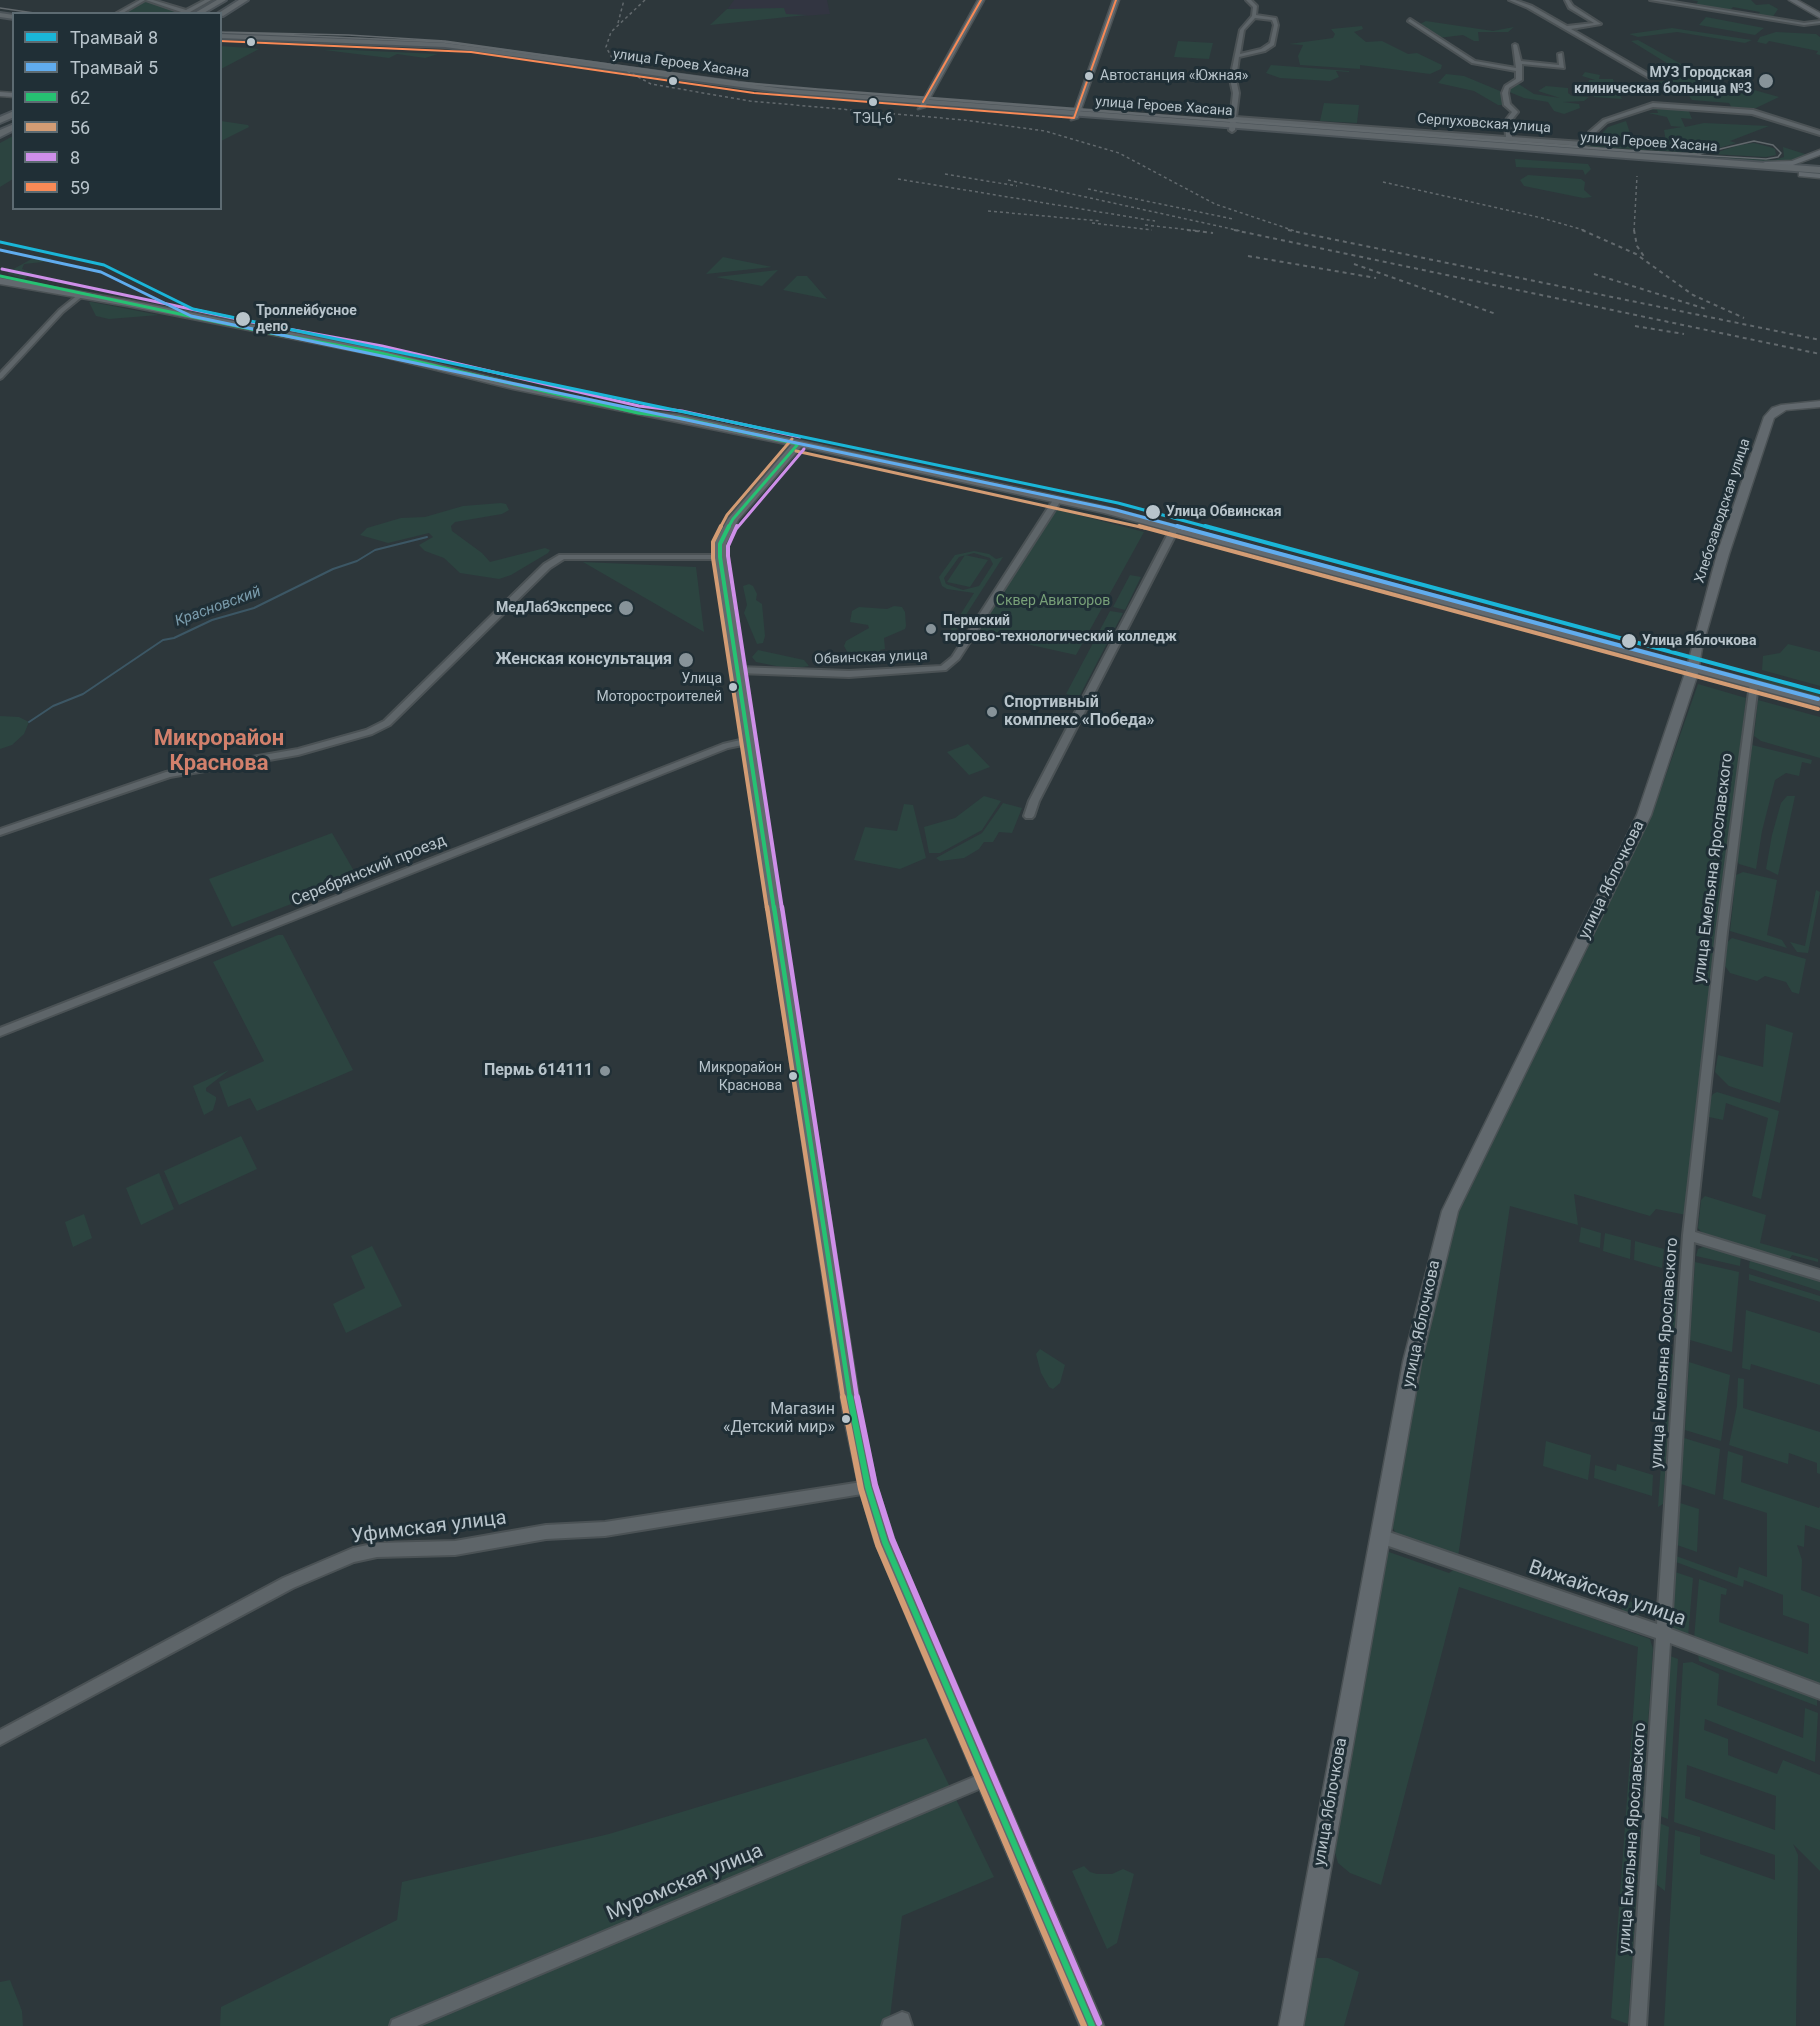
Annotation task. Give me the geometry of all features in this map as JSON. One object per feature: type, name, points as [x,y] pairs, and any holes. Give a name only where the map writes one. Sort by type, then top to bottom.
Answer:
[{"type":"main road","points":[[198,12],[222,0]]},
{"type":"main road","points":[[222,13],[244,0]]},
{"type":"main road","points":[[922,104],[981,0]]},
{"type":"main road","points":[[1075,116],[1116,0]]},
{"type":"main road","points":[[1792,0],[1820,16]]},
{"type":"main road","name":"улица Героев Хасана","points":[[222,36],[455,46],[732,86],[922,104]]},
{"type":"main road","points":[[324,46],[330,39]]},
{"type":"main road","name":"улица Героев Хасана","points":[[222,41],[471,52],[728,90],[1075,116],[1530,144],[1748,164],[1820,174]]},
{"type":"main road","points":[[0,114],[12,115]]},
{"type":"main road","points":[[0,120],[12,115]]},
{"type":"main road","name":"улица Героев Хасана","points":[[1234,125],[1820,174]]},
{"type":"main road","points":[[1748,164],[1793,163],[1820,152]]},
{"type":"main road","points":[[0,276],[81,295]]},
{"type":"main road","points":[[0,281],[380,353],[513,386],[1058,499],[1176,528],[1820,702]]},
{"type":"main road","name":"Хлебозаводская улица","points":[[1695,668],[1696,648],[1769,417],[1776,410],[1785,407],[1820,404]]},
{"type":"main road","points":[[798,444],[733,519],[720,544],[720,557],[846,1376],[868,1487],[895,1565],[988,1778],[1092,2026]]},
{"type":"main road","name":"улица Яблочкова","points":[[1291,2026],[1423,1309],[1450,1211],[1644,815],[1695,668]]},
{"type":"street","points":[[121,12],[143,0]]},
{"type":"street","points":[[148,0],[186,12],[209,0]]},
{"type":"street","points":[[1234,125],[1236,93],[1233,80],[1242,30],[1254,16],[1255,7],[1248,0]]},
{"type":"street","points":[[1511,0],[1530,7],[1651,77]]},
{"type":"street","points":[[1566,28],[1599,24],[1571,8],[1567,0]]},
{"type":"street","points":[[1652,0],[1804,24],[1820,22]]},
{"type":"street","points":[[1239,56],[1263,50],[1272,44],[1276,25],[1274,20],[1254,16]]},
{"type":"street","points":[[1410,20],[1474,62],[1520,70]]},
{"type":"street","points":[[1509,138],[1508,121],[1515,112],[1507,105],[1505,93],[1507,87],[1519,80],[1520,70],[1515,45]]},
{"type":"street","points":[[1519,62],[1562,67],[1560,54]]},
{"type":"street","name":"Серпуховская улица","points":[[1234,125],[1509,138],[1530,144],[1587,143],[1590,141],[1591,134],[1605,121],[1652,105],[1753,112],[1820,133]]},
{"type":"street","points":[[0,377],[61,311],[81,295]]},
{"type":"street","name":"Обвинская улица","points":[[738,670],[828,674],[943,668],[955,659],[1058,499]]},
{"type":"street","points":[[1029,816],[1034,801],[1176,528]]},
{"type":"street","points":[[0,832],[169,774],[298,752],[369,732],[387,723],[547,566],[562,557],[720,557]]},
{"type":"street","name":"улица Емельяна Ярославского","points":[[1638,2026],[1689,1235],[1722,932],[1754,684]]},
{"type":"street","name":"Серебрянский проезд","points":[[0,1032],[726,746],[749,741]]},
{"type":"street","points":[[1689,1235],[1820,1275]]},
{"type":"street","name":"Уфимская улица","points":[[0,1738],[278,1588],[353,1555],[377,1550],[455,1548],[546,1532],[605,1529],[868,1487]]},
{"type":"street","name":"Вижайская улица","points":[[1380,1536],[1662,1633],[1820,1692]]},
{"type":"street","name":"Муромская улица","points":[[398,2026],[988,1778]]},
{"type":"shaded area","points":[[734,0],[827,0],[830,14],[777,18],[726,11]]},
{"type":"green space","points":[[144,0],[180,12],[122,12]]},
{"type":"green space","points":[[1691,0],[1751,0],[1756,5],[1769,4],[1778,9],[1772,18],[1758,15],[1760,12],[1733,7],[1730,10],[1696,5],[1698,1]]},
{"type":"green space","points":[[784,8],[786,14],[807,15],[710,25],[727,9]]},
{"type":"green space","points":[[1706,17],[1764,28],[1755,35],[1699,25]]},
{"type":"green space","points":[[1426,21],[1493,31],[1514,27],[1508,32],[1478,32],[1479,41],[1474,41],[1463,35],[1438,38],[1420,24]]},
{"type":"green space","points":[[1362,26],[1363,29],[1354,32],[1366,42],[1382,41],[1408,54],[1417,53],[1442,65],[1441,69],[1430,74],[1360,65],[1360,69],[1300,65],[1298,56],[1303,45],[1289,44],[1333,38],[1335,34],[1331,29]]},
{"type":"green space","points":[[1672,28],[1752,40],[1745,43],[1677,32],[1638,37],[1629,34]]},
{"type":"green space","points":[[1776,32],[1816,34],[1820,37],[1820,55],[1816,54],[1818,51],[1769,41],[1766,44],[1757,42],[1760,37]]},
{"type":"green space","points":[[1638,40],[1690,69],[1683,73],[1631,41]]},
{"type":"green space","points":[[1178,41],[1213,43],[1209,59],[1174,57]]},
{"type":"green space","points":[[222,46],[259,49],[222,68]]},
{"type":"green space","points":[[324,50],[438,54],[425,58],[397,54],[389,58]]},
{"type":"green space","points":[[1271,65],[1349,72],[1336,71],[1339,77],[1330,81],[1280,78],[1266,73]]},
{"type":"green space","points":[[1585,72],[1600,75],[1599,79],[1613,79],[1616,92],[1622,99],[1594,97],[1588,83],[1589,80],[1595,80],[1582,76]]},
{"type":"green space","points":[[1446,74],[1464,76],[1500,91],[1503,105],[1498,105],[1474,91],[1438,83]]},
{"type":"green space","points":[[1686,76],[1703,80],[1693,87],[1705,90],[1719,93],[1740,86],[1779,97],[1756,108],[1732,108],[1729,103],[1692,100],[1686,92],[1655,86],[1653,83]]},
{"type":"green space","points":[[1517,83],[1534,94],[1560,98],[1538,91],[1546,86],[1568,88],[1568,93],[1572,96],[1589,97],[1584,101],[1563,102],[1579,104],[1580,108],[1564,114],[1554,111],[1548,102],[1524,98],[1502,89]]},
{"type":"green space","points":[[1324,103],[1359,105],[1357,123],[1320,121]]},
{"type":"green space","points":[[1653,106],[1688,109],[1692,119],[1681,118],[1685,127],[1704,123],[1769,126],[1730,141],[1736,143],[1701,153],[1578,146],[1594,142],[1660,147],[1595,141],[1608,127],[1626,121],[1632,139],[1666,142],[1664,130],[1682,127],[1671,126],[1667,117],[1648,113],[1658,113],[1657,110],[1648,109]]},
{"type":"green space","points":[[222,121],[249,127],[222,140]]},
{"type":"green space","points":[[12,137],[12,180],[0,187],[0,143]]},
{"type":"green space","points":[[1754,143],[1775,149],[1776,155],[1766,157],[1711,154],[1740,145]]},
{"type":"green space","points":[[1783,147],[1808,155],[1790,163],[1775,164],[1623,153],[1774,160],[1784,157]]},
{"type":"green space","points":[[1515,159],[1588,164],[1591,169],[1585,175],[1583,170],[1516,167]]},
{"type":"green space","points":[[1528,175],[1581,179],[1585,182],[1584,190],[1592,197],[1583,198],[1524,186],[1520,180]]},
{"type":"green space","points":[[37,256],[51,258],[52,261],[24,264],[22,269],[33,273],[24,279],[8,274],[8,272]]},
{"type":"green space","points":[[723,257],[772,267],[706,274]]},
{"type":"green space","points":[[778,270],[762,286],[716,277]]},
{"type":"green space","points":[[797,276],[807,276],[827,299],[783,290]]},
{"type":"green space","points":[[89,302],[159,315],[109,319],[96,316]]},
{"type":"green space","points":[[506,504],[509,510],[502,514],[455,522],[451,526],[452,531],[482,553],[490,562],[545,548],[550,550],[511,575],[499,579],[460,573],[444,558],[425,551],[419,545],[433,537],[429,533],[388,543],[360,535],[367,528],[401,518],[425,517],[463,506]]},
{"type":"green space","name":"Сквер Авиаторов","points":[[1055,509],[1144,532],[1076,655],[977,633]]},
{"type":"green space","points":[[974,551],[989,554],[996,559],[1003,557],[955,632],[950,631],[974,593],[947,589],[942,586],[939,577],[955,555]],"holes":[[[974,553],[990,558],[993,564],[979,586],[963,590],[946,584],[944,578],[959,557]]]},
{"type":"green space","points":[[965,555],[988,560],[970,587],[947,582]]},
{"type":"green space","points":[[583,562],[696,567],[704,632]]},
{"type":"green space","points":[[1130,575],[1141,577],[1125,610],[1113,607]]},
{"type":"green space","points":[[749,584],[753,586],[757,594],[756,600],[762,604],[765,636],[763,643],[757,644],[744,613],[747,605],[743,586]]},
{"type":"green space","points":[[894,606],[902,607],[905,612],[906,626],[905,629],[884,638],[885,649],[880,650],[884,660],[881,664],[869,665],[864,662],[854,665],[845,664],[849,655],[844,646],[846,641],[869,628],[868,625],[850,622],[852,611],[859,607],[887,609]]},
{"type":"green space","points":[[1110,611],[1123,613],[1079,697],[1066,694]]},
{"type":"green space","points":[[1788,644],[1820,652],[1820,686],[1762,670],[1763,656],[1780,653]]},
{"type":"green space","points":[[758,650],[804,660],[809,666],[791,669],[756,662],[752,657]]},
{"type":"green space","points":[[1756,677],[1820,693],[1820,699],[1757,681]]},
{"type":"green space","points":[[1698,684],[1746,698],[1686,1215],[1656,1209],[1650,1216],[1574,1194],[1578,1225],[1510,1206],[1458,1557],[1398,1536],[1390,1524],[1418,1364],[1450,1231],[1471,1180],[1644,829],[1660,792]]},
{"type":"green space","points":[[1758,700],[1820,717],[1820,758],[1761,741],[1754,736]]},
{"type":"green space","points":[[0,716],[19,717],[29,722],[24,734],[12,745],[0,749]]},
{"type":"green space","points":[[968,744],[990,767],[969,775],[947,752]]},
{"type":"green space","points":[[1752,745],[1812,760],[1811,764],[1802,762],[1799,776],[1786,773],[1775,780],[1762,831],[1756,869],[1739,864],[1737,860]]},
{"type":"green space","points":[[984,796],[1001,801],[982,830],[940,853],[929,853],[924,827],[955,818]]},
{"type":"green space","points":[[1787,796],[1795,796],[1778,875],[1766,869],[1781,803]]},
{"type":"green space","points":[[1003,803],[1022,808],[1012,833],[999,832],[993,842],[984,842],[979,849],[964,858],[940,861],[936,858],[982,833]]},
{"type":"green space","points":[[904,804],[913,805],[926,858],[900,869],[854,860],[865,827],[897,831]]},
{"type":"green space","points":[[332,833],[358,878],[232,927],[209,879]]},
{"type":"green space","points":[[1743,872],[1777,880],[1767,935],[1782,940],[1787,948],[1730,931],[1736,875]]},
{"type":"green space","points":[[1816,890],[1820,892],[1808,953],[1797,952],[1790,942],[1805,946]]},
{"type":"green space","points":[[283,935],[353,1070],[257,1111],[250,1098],[228,1107],[219,1082],[264,1061],[213,962]]},
{"type":"green space","points":[[1732,938],[1806,959],[1799,994],[1792,992],[1786,982],[1765,976],[1757,981],[1730,973],[1725,966],[1727,942]]},
{"type":"green space","points":[[1766,1024],[1793,1033],[1780,1103],[1729,1086],[1715,1072],[1718,1055],[1763,1067]]},
{"type":"green space","points":[[229,1070],[206,1088],[206,1091],[216,1097],[216,1100],[213,1110],[204,1115],[193,1086]]},
{"type":"green space","points":[[1717,1092],[1779,1111],[1761,1199],[1752,1196],[1768,1118],[1726,1103],[1723,1120],[1709,1117],[1710,1099]]},
{"type":"green space","points":[[241,1136],[257,1169],[179,1205],[164,1171]]},
{"type":"green space","points":[[159,1173],[174,1209],[141,1225],[126,1188]]},
{"type":"green space","points":[[1705,1196],[1766,1215],[1760,1243],[1818,1259],[1818,1262],[1792,1255],[1788,1262],[1705,1236],[1698,1228],[1701,1200]]},
{"type":"green space","points":[[84,1214],[92,1238],[73,1247],[65,1222]]},
{"type":"green space","points":[[1581,1227],[1601,1233],[1600,1248],[1579,1242]]},
{"type":"green space","points":[[1605,1233],[1631,1240],[1630,1259],[1603,1251]]},
{"type":"green space","points":[[1635,1241],[1664,1249],[1662,1268],[1634,1260]]},
{"type":"green space","points":[[1708,1245],[1741,1256],[1740,1266],[1696,1256],[1698,1249]]},
{"type":"green space","points":[[372,1246],[402,1306],[346,1333],[333,1304],[365,1288],[351,1256]]},
{"type":"green space","points":[[1750,1258],[1820,1280],[1820,1291],[1749,1268]]},
{"type":"green space","points":[[1695,1262],[1739,1272],[1732,1352],[1690,1340]]},
{"type":"green space","points":[[1749,1274],[1820,1296],[1820,1302],[1749,1280]]},
{"type":"green space","points":[[1671,1281],[1679,1292],[1676,1331],[1667,1336]]},
{"type":"green space","points":[[1746,1310],[1820,1333],[1820,1385],[1751,1364],[1750,1370],[1742,1368]]},
{"type":"green space","points":[[1666,1348],[1674,1356],[1671,1388],[1663,1392]]},
{"type":"green space","points":[[1040,1349],[1065,1365],[1060,1383],[1053,1389],[1049,1387],[1041,1373],[1036,1354]]},
{"type":"green space","points":[[1689,1362],[1730,1375],[1721,1441],[1685,1430]]},
{"type":"green space","points":[[1738,1378],[1744,1379],[1743,1408],[1820,1432],[1820,1474],[1817,1473],[1817,1463],[1789,1453],[1788,1464],[1729,1445],[1737,1406]]},
{"type":"green space","points":[[1665,1408],[1669,1417],[1663,1504],[1658,1507]]},
{"type":"green space","points":[[1684,1438],[1720,1449],[1715,1495],[1681,1484]]},
{"type":"green space","points":[[1546,1441],[1591,1455],[1588,1480],[1543,1466]]},
{"type":"green space","points":[[1728,1451],[1743,1456],[1741,1482],[1819,1508],[1820,1506],[1820,1530],[1805,1525],[1804,1547],[1797,1545],[1802,1560],[1801,1590],[1820,1597],[1820,1685],[1694,1639],[1699,1579],[1727,1589],[1726,1595],[1721,1594],[1719,1622],[1808,1654],[1809,1624],[1783,1615],[1783,1595],[1744,1580],[1743,1587],[1676,1562],[1676,1556],[1737,1578],[1739,1567],[1767,1577],[1767,1513],[1723,1499]]},
{"type":"green space","points":[[1617,1464],[1653,1475],[1652,1496],[1594,1478],[1595,1465],[1616,1471]]},
{"type":"green space","points":[[1680,1503],[1699,1509],[1697,1552],[1677,1545]]},
{"type":"green space","points":[[1386,1551],[1449,1573],[1455,1569],[1650,1639],[1653,1649],[1628,2024],[1611,2018],[1638,1647],[1459,1587],[1381,1885],[1350,1873],[1338,1863],[1334,1849]]},
{"type":"green space","points":[[1675,1572],[1693,1578],[1688,1637],[1671,1628]]},
{"type":"green space","points":[[1582,1586],[1638,1604],[1639,1619],[1623,1613],[1620,1601],[1582,1591]]},
{"type":"green space","points":[[1698,1654],[1817,1698],[1817,1706],[1699,1661]]},
{"type":"green space","points":[[1670,1656],[1678,1659],[1668,1819],[1660,1816]]},
{"type":"green space","points":[[1692,1662],[1719,1674],[1717,1705],[1803,1738],[1805,1708],[1818,1713],[1815,1762],[1705,1719],[1704,1730],[1728,1739],[1728,1755],[1777,1774],[1783,1760],[1820,1775],[1820,1871],[1793,1844],[1798,1855],[1796,2026],[1664,2026],[1675,1830],[1700,1837],[1700,1854],[1775,1880],[1775,1855],[1674,1822],[1683,1663]],"holes":[[[1687,1765],[1776,1796],[1775,1830],[1685,1798]]]},
{"type":"green space","points":[[926,1738],[994,1877],[902,1916],[889,2026],[220,2026],[221,2007],[397,1920],[402,1882],[609,1834]]},
{"type":"green space","points":[[1659,1823],[1669,1827],[1665,1891],[1656,1884]]},
{"type":"green space","points":[[1084,1866],[1090,1872],[1097,1874],[1112,1874],[1123,1869],[1134,1874],[1117,1943],[1107,1949],[1072,1871]]},
{"type":"green space","points":[[1317,1958],[1328,1958],[1359,1972],[1344,2026],[1301,2026],[1310,1969]]},
{"type":"green space","points":[[10,1980],[22,2011],[23,2026],[0,2026],[0,1982]]},
{"type":"waterway","name":"Красновский","points":[[29,722],[53,706],[83,694],[163,640],[174,638],[212,620],[254,608],[333,569],[357,561],[375,550],[427,537]]},
{"type":"tram line","points":[[0,8],[27,12]]},
{"type":"tram line","points":[[222,32],[348,35],[445,41],[738,82],[818,89],[1626,150],[1699,154],[1754,141],[1773,145],[1781,153],[1778,157],[1766,159],[1626,151],[907,97],[738,83],[444,42],[222,32]]},
{"type":"tram line","name":"8","points":[[0,242],[104,265],[193,309],[1118,503],[1820,692]]},
{"type":"tram line","name":"5","points":[[0,250],[101,272],[191,316],[1116,510],[1818,699]]},
{"type":"railway","points":[[618,23],[624,0]]},
{"type":"railway","points":[[645,0],[611,32],[606,47],[616,65],[651,84],[750,101],[964,120],[1045,131],[1119,153],[1215,204],[1295,231]]},
{"type":"railway","points":[[945,174],[1017,186]]},
{"type":"railway","points":[[1634,230],[1637,176]]},
{"type":"railway","points":[[898,179],[1155,221]]},
{"type":"railway","points":[[1008,180],[1241,231]]},
{"type":"railway","points":[[1383,182],[1542,218],[1587,231]]},
{"type":"railway","points":[[1088,189],[1233,219]]},
{"type":"railway","points":[[988,211],[1100,221]]},
{"type":"railway","points":[[1092,223],[1152,230]]},
{"type":"railway","points":[[1145,225],[1200,231]]},
{"type":"railway","points":[[1187,230],[1213,233]]},
{"type":"railway","points":[[1234,230],[1820,354]]},
{"type":"railway","points":[[1288,230],[1820,340]]},
{"type":"railway","points":[[1582,230],[1636,254],[1693,295],[1744,318]]},
{"type":"railway","points":[[1634,230],[1637,246],[1645,258]]},
{"type":"railway","points":[[1248,256],[1376,278]]},
{"type":"railway","points":[[1354,264],[1496,314]]},
{"type":"railway","points":[[1594,274],[1706,309]]},
{"type":"railway","points":[[1635,326],[1684,334]]},
{"type":"transit line","name":"59","points":[[923,102],[981,0]]},
{"type":"transit line","name":"59","points":[[1074,118],[1116,0]]},
{"type":"transit line","name":"59","points":[[222,41],[471,52],[754,93],[1074,118]]},
{"type":"transit line","name":"8","points":[[2,269],[266,325],[382,346],[639,406],[682,411],[800,437]]},
{"type":"transit line","name":"62","points":[[0,276],[265,332],[380,353],[638,413],[680,418],[798,444]]},
{"type":"transit line","name":"56","points":[[792,439],[727,515],[713,542],[713,558],[846,1419],[861,1489],[878,1545],[1084,2026]]},
{"type":"transit line","name":"62","points":[[798,444],[733,519],[720,544],[720,557],[853,1418],[868,1487],[885,1542],[1092,2026]]},
{"type":"transit line","name":"8","points":[[804,449],[739,523],[728,546],[728,556],[860,1417],[875,1485],[892,1539],[1099,2023]]},
{"type":"transit line","name":"56","points":[[796,451],[1104,517],[1818,709]]},
{"type":"place","name":"Автостанция «Южная»","points":[[1089,76]]},
{"type":"place","name":"МУЗ Городская клиническая больница №3","points":[[1766,81]]},
{"type":"place","name":"ТЭЦ-6","points":[[873,102]]},
{"type":"place","name":"Троллейбусное депо","points":[[243,319]]},
{"type":"place","name":"Улица Обвинская","points":[[1153,512]]},
{"type":"place","name":"МедЛабЭкспресс","points":[[626,608]]},
{"type":"place","name":"Пермский торгово-технологический колледж","points":[[931,629]]},
{"type":"place","name":"Улица Яблочкова","points":[[1629,641]]},
{"type":"place","name":"Женская консультация","points":[[686,660]]},
{"type":"place","name":"Улица Моторостроителей","points":[[733,687]]},
{"type":"place","name":"Спортивный комплекс «Победа»","points":[[992,712]]},
{"type":"place","name":"Пермь 614111","points":[[605,1071]]},
{"type":"place","name":"Микрорайон Краснова","points":[[793,1076]]},
{"type":"place","name":"Магазин «Детский мир»","points":[[846,1419]]},
{"type":"district","name":"Микрорайон Краснова","points":[[219,752]]}]
